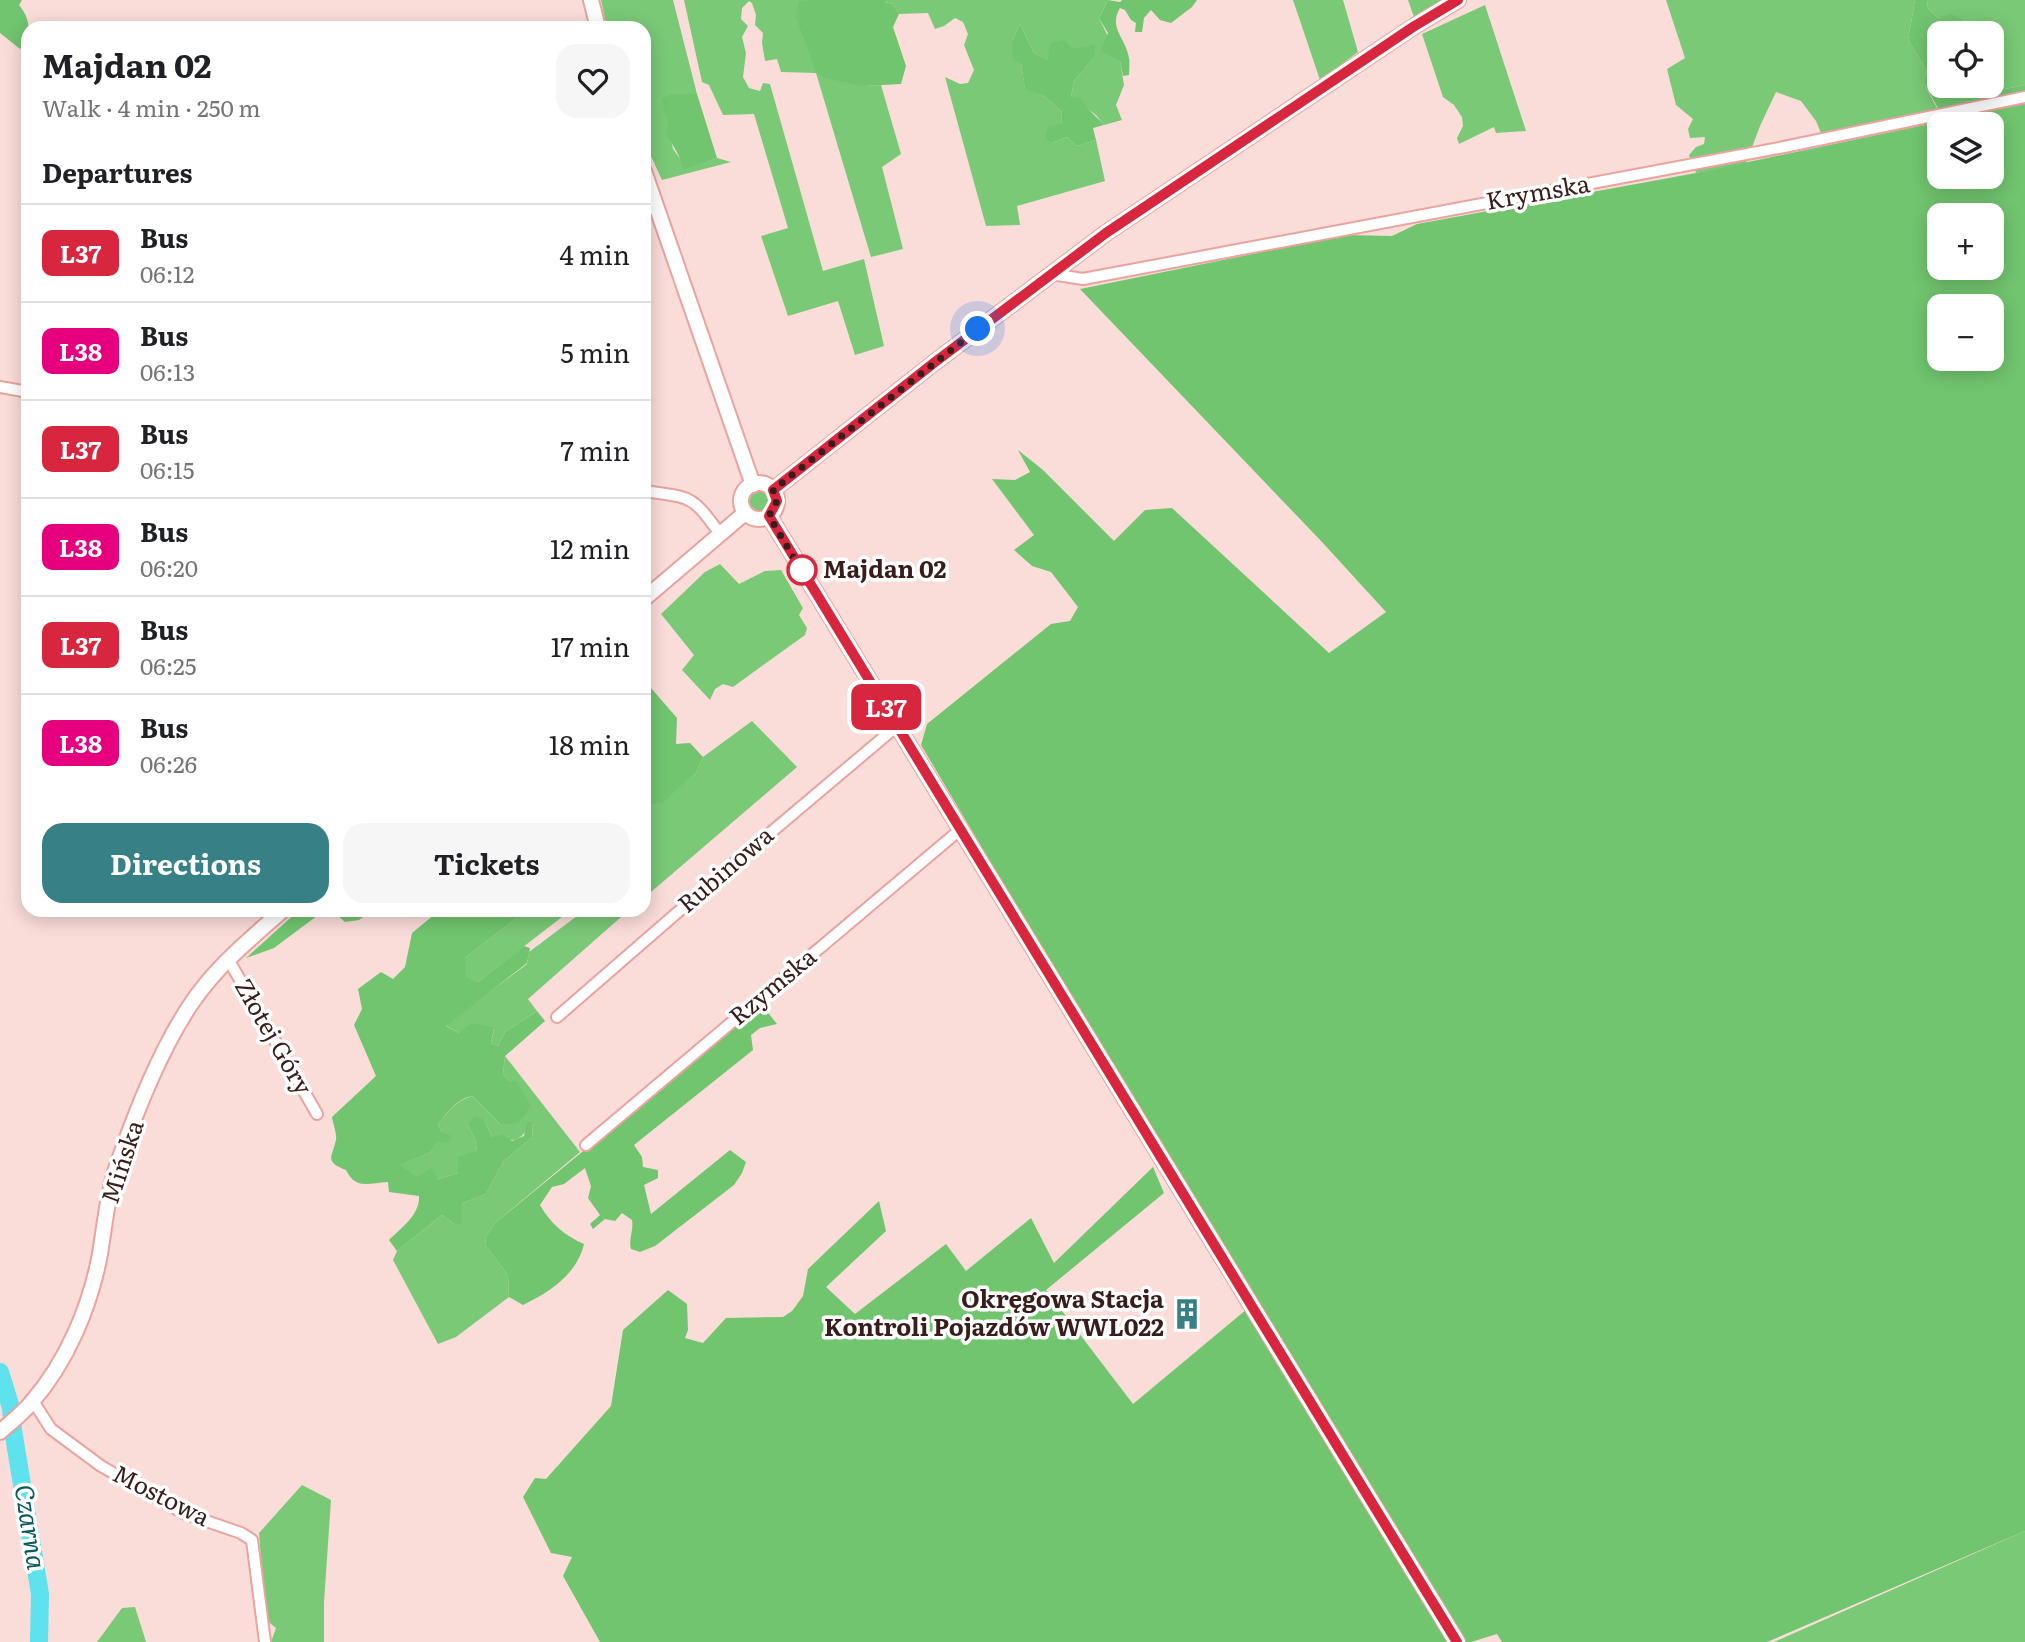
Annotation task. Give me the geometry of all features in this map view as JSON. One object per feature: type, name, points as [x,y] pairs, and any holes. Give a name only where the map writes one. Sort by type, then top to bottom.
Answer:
[{"type":"street","points":[[591,0],[596,21]]},
{"type":"street","points":[[773,490],[935,362],[1140,209],[1413,27],[1458,0]]},
{"type":"street","name":"Krymska","points":[[1051,274],[1083,279],[1784,147],[2025,97]]},
{"type":"street","points":[[651,191],[753,485]]},
{"type":"street","points":[[0,387],[21,391]]},
{"type":"street","points":[[764,484],[773,490],[777,501],[769,516],[757,519],[745,513],[741,500],[743,494],[753,485],[764,484]]},
{"type":"street","points":[[651,492],[689,498],[698,503],[720,534]]},
{"type":"street","points":[[651,593],[745,513]]},
{"type":"street","points":[[769,516],[1457,1642]]},
{"type":"street","name":"Rubinowa","points":[[557,1017],[897,726]]},
{"type":"street","name":"Rzymska","points":[[586,1145],[961,829]]},
{"type":"street","name":"Mińska","points":[[0,1432],[29,1406],[61,1359],[87,1304],[94,1284],[118,1162],[176,1028],[204,985],[274,917]]},
{"type":"street","name":"Złotej Góry","points":[[228,959],[317,1114]]},
{"type":"street","name":"Mostowa","points":[[29,1406],[51,1429],[101,1466],[183,1513],[241,1533],[252,1541],[265,1642]]},
{"type":"green space","points":[[0,0],[22,0],[19,5],[28,21],[21,21],[20,49],[0,33]]},
{"type":"green space","points":[[601,0],[673,0],[697,94],[671,94],[668,125],[673,149],[687,168],[717,158],[731,162],[662,180],[651,156],[651,21],[606,21]]},
{"type":"green space","points":[[684,0],[818,0],[864,86],[881,85],[901,154],[882,167],[903,249],[871,257],[816,73],[781,72],[777,59],[765,61],[763,33],[755,25],[756,15],[752,3],[749,1],[742,8],[741,19],[748,26],[742,37],[746,53],[743,77],[749,88],[760,91],[763,83],[770,84],[823,271],[864,259],[884,346],[855,355],[838,301],[788,316],[761,236],[788,228],[754,114],[723,115],[709,85],[702,82]]},
{"type":"green space","points":[[886,0],[885,2],[893,4],[899,14],[893,27],[906,66],[901,84],[864,86],[824,78],[816,72],[796,17],[799,1]]},
{"type":"green space","points":[[1108,0],[1099,18],[1120,61],[1124,85],[1116,105],[1122,120],[1104,125],[1096,115],[1071,97],[1074,81],[1093,59],[1049,61],[1034,53],[1020,24],[1012,41],[1021,64],[1025,88],[1044,96],[1062,112],[1061,125],[1052,143],[1067,137],[1077,146],[1096,140],[1105,181],[1017,206],[1020,225],[986,226],[945,77],[960,84],[968,83],[974,70],[964,45],[968,34],[963,22],[955,18],[935,29],[928,13],[899,14],[893,4],[885,2]]},
{"type":"green space","points":[[1108,0],[1197,0],[1171,23],[1160,20],[1151,10],[1144,18],[1142,32],[1135,32],[1136,23],[1120,8],[1117,27],[1129,62],[1129,75],[1123,76],[1120,61],[1101,51],[1108,33],[1099,18]]},
{"type":"green space","points":[[1293,0],[1343,0],[1358,52],[1320,80]]},
{"type":"green space","points":[[1408,0],[1444,0],[1414,17]]},
{"type":"green space","points":[[1666,0],[1915,0],[1908,40],[1927,71],[1923,82],[1927,98],[1932,98],[1937,108],[1954,108],[1954,112],[1927,112],[1927,124],[1826,145],[1816,121],[1801,101],[1776,92],[1746,163],[1696,173],[1689,155],[1696,147],[1704,144],[1705,137],[1690,138],[1688,129],[1693,119],[1676,105],[1667,69],[1685,58]]},
{"type":"green space","points":[[1915,0],[1927,0],[1928,8],[1939,19],[1951,14],[1963,21],[1927,21],[1927,71],[1908,40]]},
{"type":"green space","points":[[1927,0],[2025,0],[2025,85],[2004,89],[2004,21],[1939,19],[1928,8]]},
{"type":"green space","points":[[1485,5],[1526,131],[1496,133],[1494,127],[1459,144],[1457,138],[1463,126],[1462,117],[1454,105],[1443,97],[1422,34]]},
{"type":"green space","points":[[1020,24],[1034,53],[1048,60],[1050,43],[1065,40],[1072,49],[1095,45],[1093,59],[1074,81],[1071,97],[1082,99],[1104,125],[1093,128],[1096,140],[1077,146],[1067,137],[1052,143],[1045,138],[1048,126],[1061,124],[1062,112],[1044,96],[1025,89],[1021,64],[1013,60],[1012,41]]},
{"type":"green space","points":[[1927,71],[1927,89],[1923,82]]},
{"type":"green space","points":[[2025,85],[2025,1531],[1767,1642],[1502,1642],[1497,1634],[1471,1642],[600,1642],[563,1576],[572,1557],[551,1553],[523,1497],[535,1478],[546,1479],[611,1406],[623,1330],[668,1290],[687,1304],[688,1330],[685,1338],[703,1343],[726,1318],[783,1317],[792,1311],[803,1296],[808,1269],[879,1201],[886,1231],[826,1287],[855,1314],[946,1244],[966,1271],[1031,1218],[1054,1263],[1153,1167],[1164,1193],[1046,1290],[1133,1404],[1247,1309],[1126,1090],[921,745],[927,724],[1051,624],[1070,621],[1078,607],[1051,572],[1032,566],[1014,550],[1034,535],[992,479],[1015,480],[1030,472],[1018,450],[1043,470],[1114,541],[1145,510],[1172,508],[1329,653],[1386,612],[1080,289],[1346,235],[1392,236],[1417,224],[1696,173],[1927,124],[1927,189],[2004,189],[2004,112],[1954,112],[1954,108],[1938,108],[1932,98],[2004,98],[2004,89]]},
{"type":"green space","points":[[671,94],[697,94],[717,158],[683,170],[679,156],[666,133],[668,125],[662,99]]},
{"type":"green space","points":[[760,491],[768,494],[771,502],[768,510],[760,513],[752,510],[749,502],[752,494]]},
{"type":"green space","points":[[720,564],[739,584],[765,571],[781,570],[803,608],[799,615],[807,628],[805,635],[733,687],[723,684],[715,689],[710,700],[682,670],[694,655],[661,614],[705,572]]},
{"type":"green space","points":[[651,688],[677,718],[676,744],[690,743],[703,757],[696,773],[662,803],[651,805]]},
{"type":"green space","points":[[752,721],[797,767],[651,892],[651,804],[662,802],[696,773],[703,757]]},
{"type":"green space","points":[[291,917],[316,917],[274,948],[246,958]]},
{"type":"green space","points":[[339,917],[363,917],[359,920],[345,922]]},
{"type":"green space","points":[[431,917],[518,917],[465,958],[466,977],[478,982],[524,946],[530,948],[527,963],[446,1026],[459,1033],[471,1023],[494,1028],[491,1043],[498,1046],[505,1032],[537,1011],[545,1021],[505,1056],[503,1074],[509,1081],[516,1081],[531,1106],[518,1123],[500,1124],[472,1096],[452,1107],[438,1125],[442,1132],[452,1136],[447,1143],[437,1142],[431,1152],[400,1165],[417,1177],[432,1168],[438,1179],[458,1173],[458,1157],[477,1151],[468,1125],[474,1117],[484,1119],[492,1137],[503,1135],[512,1141],[524,1136],[527,1122],[533,1122],[532,1137],[503,1162],[486,1194],[463,1203],[462,1223],[456,1225],[442,1215],[397,1251],[389,1240],[413,1215],[419,1203],[419,1196],[389,1192],[388,1182],[358,1183],[346,1170],[335,1164],[331,1158],[336,1137],[332,1117],[376,1076],[354,1025],[362,1009],[358,989],[381,972],[393,979],[405,967],[412,933]]},
{"type":"green space","points":[[518,917],[562,917],[478,982],[465,977],[465,958]]},
{"type":"green space","points":[[576,917],[621,917],[528,999],[537,1011],[505,1032],[498,1046],[491,1043],[494,1029],[459,1033],[445,1025],[527,964],[529,952]]},
{"type":"green space","points":[[762,1005],[777,1024],[760,1028],[751,1035],[753,1050],[634,1145],[642,1157],[643,1167],[658,1170],[658,1178],[644,1185],[651,1214],[730,1150],[746,1162],[734,1185],[655,1246],[640,1252],[631,1249],[632,1220],[622,1213],[615,1221],[605,1219],[593,1229],[590,1224],[600,1215],[588,1198],[591,1186],[585,1168],[564,1184],[552,1187],[540,1205],[548,1218],[559,1228],[584,1244],[575,1264],[561,1281],[523,1305],[509,1297],[508,1275],[485,1245],[486,1237],[495,1223]]},
{"type":"green space","points":[[505,1056],[580,1152],[495,1223],[486,1237],[485,1245],[508,1275],[509,1297],[456,1337],[438,1344],[393,1260],[397,1251],[442,1215],[456,1225],[463,1203],[486,1194],[503,1162],[532,1137],[533,1122],[520,1137],[513,1140],[492,1137],[484,1119],[468,1125],[477,1151],[458,1173],[438,1179],[417,1178],[399,1165],[431,1152],[442,1132],[438,1125],[452,1108],[467,1098],[472,1096],[500,1124],[509,1081],[503,1074]]},
{"type":"green space","points":[[302,1485],[331,1500],[324,1642],[271,1642],[276,1628],[266,1620],[259,1533]]},
{"type":"green space","points":[[2025,1531],[2025,1642],[1774,1642]]},
{"type":"green space","points":[[135,1607],[146,1642],[97,1642],[122,1608]]},
{"type":"waterway","name":"Czarna","points":[[0,1372],[11,1408],[40,1594],[39,1642]]},
{"type":"bus line","name":"L37","points":[[1457,1642],[769,516],[777,501],[773,490],[999,313],[1140,209],[1413,27],[1458,0]]},
{"type":"place","name":"Majdan 02","points":[[802,570]]},
{"type":"place","name":"Okręgowa Stacja Kontroli Pojazdów WWL022","points":[[1187,1314]]},
{"type":"route","points":[[802,570],[807,580],[769,516],[777,501],[773,490],[978,329]]}]
